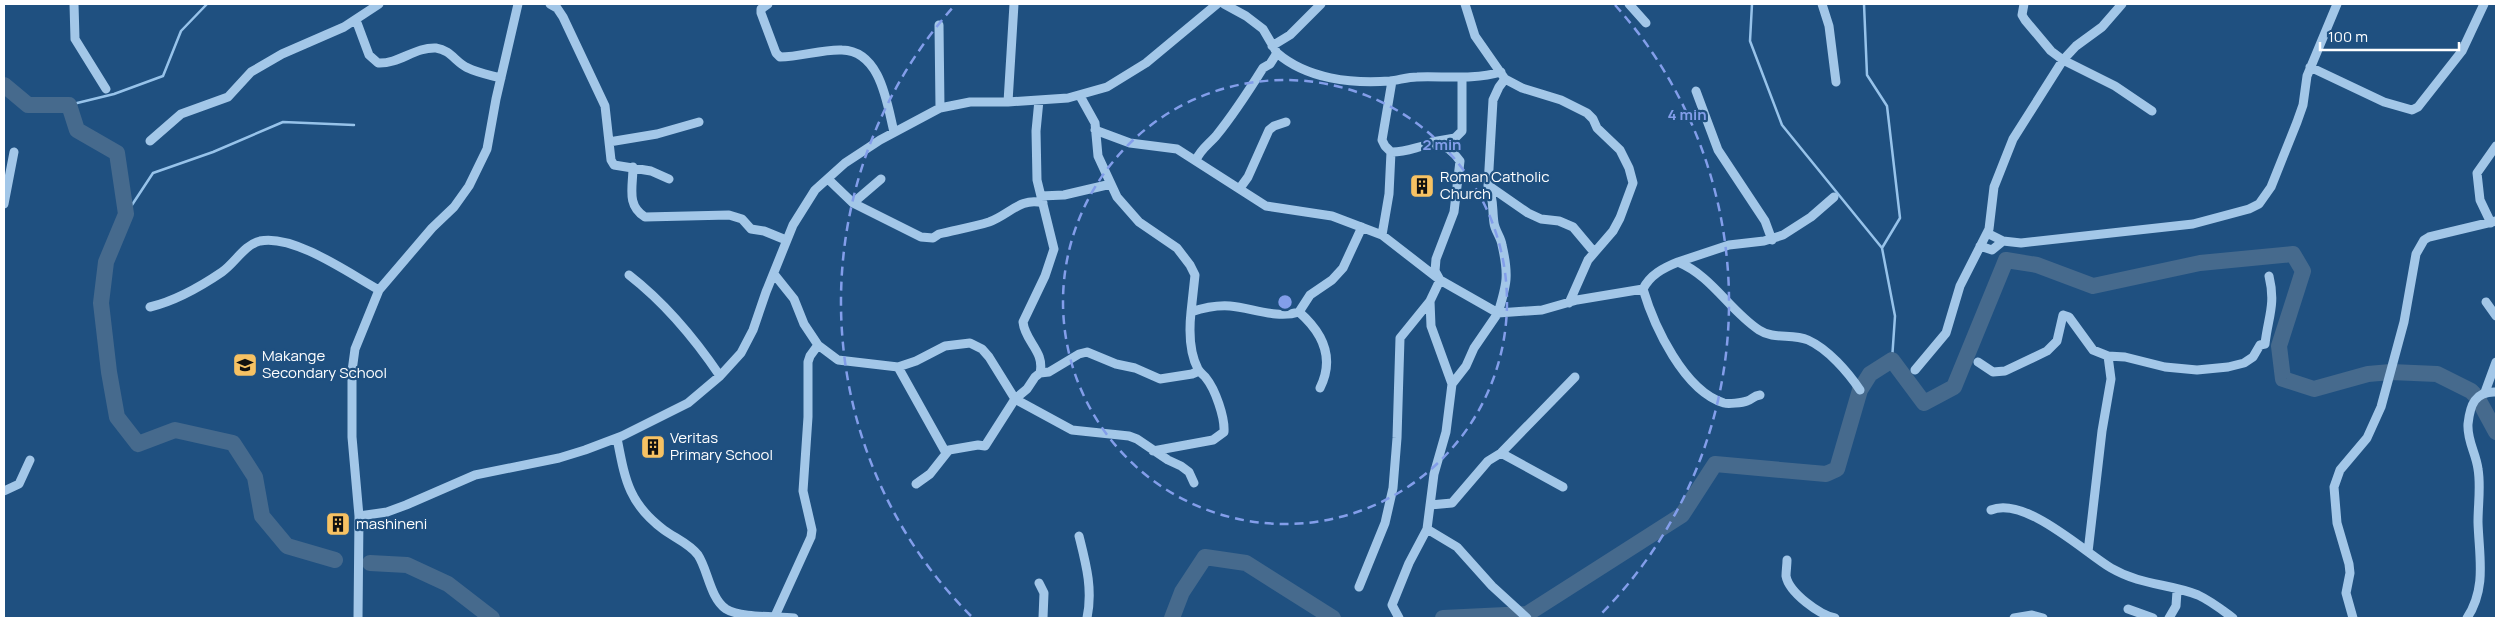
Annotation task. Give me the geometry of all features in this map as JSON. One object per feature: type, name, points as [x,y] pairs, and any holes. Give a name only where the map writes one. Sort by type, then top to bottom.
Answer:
[{"type":"street","points":[[74,4],[75,39],[106,90]]},
{"type":"street","points":[[150,141],[181,114],[228,97],[251,72],[282,54],[356,20],[379,4]]},
{"type":"street","points":[[358,618],[359,516],[352,437],[352,371],[362,328],[379,290],[432,228],[454,207],[469,186],[487,149],[518,4]]},
{"type":"street","points":[[550,4],[557,8],[563,17],[605,106],[611,160],[614,165],[633,167],[669,179]]},
{"type":"street","points":[[768,4],[761,10],[761,13],[776,53],[780,57],[844,50],[865,59],[883,86],[894,132]]},
{"type":"street","points":[[1008,102],[1014,4]]},
{"type":"street","points":[[359,516],[387,512],[475,475],[559,458],[616,438],[688,403],[733,364],[748,342],[786,240],[809,197],[852,159],[894,132],[940,108],[970,102],[1008,102],[1080,96],[1107,87],[1146,63],[1217,4]]},
{"type":"street","points":[[1224,4],[1246,16],[1263,29],[1274,49],[1300,68],[1325,76],[1369,82],[1415,77],[1462,78],[1503,76]]},
{"type":"street","points":[[1196,160],[1199,152],[1216,136],[1234,113],[1263,68],[1270,64],[1274,49],[1321,4]]},
{"type":"street","points":[[1465,4],[1475,36],[1503,76],[1522,88],[1561,100],[1586,113],[1593,119],[1597,128],[1620,150],[1629,168],[1633,183],[1630,194],[1613,231],[1594,252],[1581,272],[1575,294],[1570,303]]},
{"type":"street","points":[[1628,4],[1646,23]]},
{"type":"street","points":[[1822,4],[1830,26],[1836,82]]},
{"type":"street","points":[[2024,4],[2022,15],[2025,20],[2042,41],[2063,60],[2115,86],[2152,110]]},
{"type":"street","points":[[1915,370],[1946,333],[1960,286],[1991,223],[1994,187],[2013,140],[2063,60],[2076,46],[2102,27],[2122,4]]},
{"type":"street","points":[[1987,233],[2003,241],[2036,242],[2192,224],[2249,209],[2265,197],[2274,178],[2300,114],[2310,67],[2337,4]]},
{"type":"street","points":[[2310,67],[2384,102],[2412,110],[2418,107],[2462,51],[2484,4]]},
{"type":"street","points":[[356,20],[369,55],[378,63],[389,64],[419,50],[435,48],[447,51],[468,68],[501,78]]},
{"type":"street","points":[[939,25],[940,108]]},
{"type":"street","points":[[1452,384],[1466,366],[1474,348],[1498,313],[1508,275],[1502,243],[1495,226],[1492,205],[1494,197],[1488,186],[1493,100],[1503,76]]},
{"type":"street","points":[[1430,144],[1434,140],[1455,138],[1462,131],[1462,78]]},
{"type":"street","points":[[1382,236],[1389,194],[1391,152],[1382,140],[1392,81]]},
{"type":"street","points":[[1696,91],[1718,150],[1766,221],[1772,240]]},
{"type":"street","points":[[1080,96],[1095,123],[1098,156],[1110,184],[1125,208],[1139,222],[1177,248],[1195,275],[1190,339],[1199,371],[1207,379],[1222,412],[1225,422],[1224,432],[1213,440],[1153,451]]},
{"type":"street","points":[[916,484],[930,474],[946,453],[967,446],[985,446],[1015,399],[1040,373],[1042,360],[1040,353],[1023,328],[1022,322],[1048,267],[1054,249],[1042,200],[1036,159],[1039,100]]},
{"type":"street","points":[[609,142],[657,134],[699,122]]},
{"type":"street","points":[[1240,188],[1248,177],[1269,130],[1286,122]]},
{"type":"street","points":[[1095,130],[1130,143],[1177,149],[1266,206],[1332,216],[1382,236],[1440,280],[1498,313],[1542,310],[1643,290],[1654,274],[1678,262],[1729,245],[1772,240],[1797,227],[1834,196]]},
{"type":"street","points":[[1391,152],[1430,144],[1451,150],[1460,161],[1454,212],[1436,259],[1435,271],[1440,280]]},
{"type":"street","points":[[2353,618],[2346,593],[2350,573],[2349,564],[2334,503],[2337,476],[2348,458],[2368,438],[2381,407],[2404,322],[2416,254],[2424,240],[2494,222],[2477,191],[2477,173],[2496,146]]},
{"type":"street","points":[[4,204],[14,152]]},
{"type":"street","points":[[633,167],[632,203],[636,211],[646,217],[729,215],[742,219],[751,229],[764,231],[786,240]]},
{"type":"street","points":[[828,179],[852,203],[911,233],[929,238],[994,220],[1004,216],[1018,204],[1110,184]]},
{"type":"street","points":[[852,203],[881,179]]},
{"type":"street","points":[[1488,186],[1528,213],[1541,219],[1559,221],[1573,227],[1594,252]]},
{"type":"street","points":[[1191,312],[1228,306],[1274,314],[1290,315],[1299,312],[1310,295],[1332,280],[1343,268],[1362,227]]},
{"type":"street","points":[[150,307],[168,302],[223,272],[248,248],[258,242],[269,240],[292,245],[379,290]]},
{"type":"street","points":[[1980,246],[1992,250],[2003,241]]},
{"type":"street","points":[[1678,262],[1704,276],[1743,317],[1761,332],[1773,336],[1808,340],[1845,367],[1860,390]]},
{"type":"street","points":[[774,274],[794,299],[804,324],[818,345],[838,360],[898,367],[916,362],[945,346],[970,343],[982,349],[989,357],[1015,399],[1072,430],[1129,436],[1181,466],[1188,472],[1194,483]]},
{"type":"street","points":[[630,275],[652,294],[692,337],[720,376]]},
{"type":"street","points":[[1978,362],[1993,372],[2005,371],[2047,351],[2057,342],[2063,315],[2069,317],[2093,350],[2108,356],[2183,369],[2213,369],[2244,363],[2253,358],[2260,345],[2265,344],[2265,332],[2270,320],[2273,303],[2269,276]]},
{"type":"street","points":[[1359,587],[1385,523],[1393,488],[1400,338],[1430,300],[1440,280]]},
{"type":"street","points":[[1643,290],[1663,340],[1671,354],[1697,386],[1725,403],[1747,401],[1753,396],[1760,395]]},
{"type":"street","points":[[1399,618],[1392,605],[1409,563],[1427,529],[1438,456],[1446,432],[1452,384],[1431,326],[1430,300]]},
{"type":"street","points":[[2486,302],[2496,316]]},
{"type":"street","points":[[1299,312],[1320,335],[1325,349],[1327,375],[1320,388]]},
{"type":"street","points":[[775,616],[811,537],[812,530],[807,514],[804,491],[804,470],[808,418],[808,362],[818,345]]},
{"type":"street","points":[[1040,373],[1049,372],[1069,358],[1087,352],[1116,364],[1135,368],[1160,379],[1199,371]]},
{"type":"street","points":[[2088,552],[2102,431],[2111,380],[2108,356]]},
{"type":"street","points":[[2467,618],[2477,600],[2481,573],[2478,468],[2469,440],[2468,424],[2474,402],[2485,392],[2496,362]]},
{"type":"street","points":[[898,367],[946,453]]},
{"type":"street","points":[[1430,504],[1452,504],[1488,461],[1501,452],[1575,377]]},
{"type":"street","points":[[2485,392],[2496,392]]},
{"type":"street","points":[[616,438],[626,484],[632,496],[648,516],[695,552],[703,563],[720,604],[728,610],[737,612],[794,618]]},
{"type":"street","points":[[1501,452],[1563,487]]},
{"type":"street","points":[[4,491],[18,484],[30,460]]},
{"type":"street","points":[[1991,510],[2000,506],[2036,518],[2053,527],[2112,569],[2139,582],[2188,592],[2212,602],[2233,618]]},
{"type":"street","points":[[1427,529],[1457,547],[1492,586],[1527,618]]},
{"type":"street","points":[[1079,536],[1089,576],[1090,597],[1087,618]]},
{"type":"street","points":[[1787,560],[1786,577],[1790,586],[1812,606],[1836,618]]},
{"type":"street","points":[[1039,582],[1044,593],[1043,618]]},
{"type":"street","points":[[2169,618],[2176,606],[2177,591]]},
{"type":"street","points":[[2128,609],[2153,618]]},
{"type":"street","points":[[2014,618],[2032,615],[2043,618]]},
{"type":"waterway","points":[[69,105],[114,94],[163,76],[181,31],[207,4]]},
{"type":"waterway","points":[[1752,4],[1750,41],[1782,125],[1882,248],[1895,316],[1892,360]]},
{"type":"waterway","points":[[1864,4],[1867,75],[1887,106],[1900,218],[1882,248]]},
{"type":"waterway","points":[[4,85],[28,105],[69,105],[77,130],[117,153],[126,214],[106,262],[101,303],[109,372],[117,417],[138,444],[175,430],[233,443],[255,477],[262,516],[287,546],[335,560]]},
{"type":"waterway","points":[[126,214],[153,173],[213,152],[283,122],[354,125]]},
{"type":"waterway","points":[[1443,618],[1527,614],[1682,515],[1715,464],[1826,474],[1837,469],[1860,390],[1870,374],[1892,360],[1924,403],[1954,387],[2006,260],[2037,265],[2093,286],[2200,263],[2293,254],[2303,271],[2279,346],[2283,379],[2314,389],[2368,374],[2391,372],[2437,374],[2471,391],[2477,397],[2496,432]]},
{"type":"waterway","points":[[1172,618],[1182,592],[1205,557],[1246,563],[1333,618]]},
{"type":"waterway","points":[[370,563],[407,565],[448,584],[492,618]]},
{"type":"place","name":"Roman Catholic Church","points":[[1422,186]]},
{"type":"place","name":"Makange Secondary School","points":[[245,365]]},
{"type":"place","name":"Veritas Primary School","points":[[653,447]]},
{"type":"place","name":"mashineni","points":[[338,524]]}]
